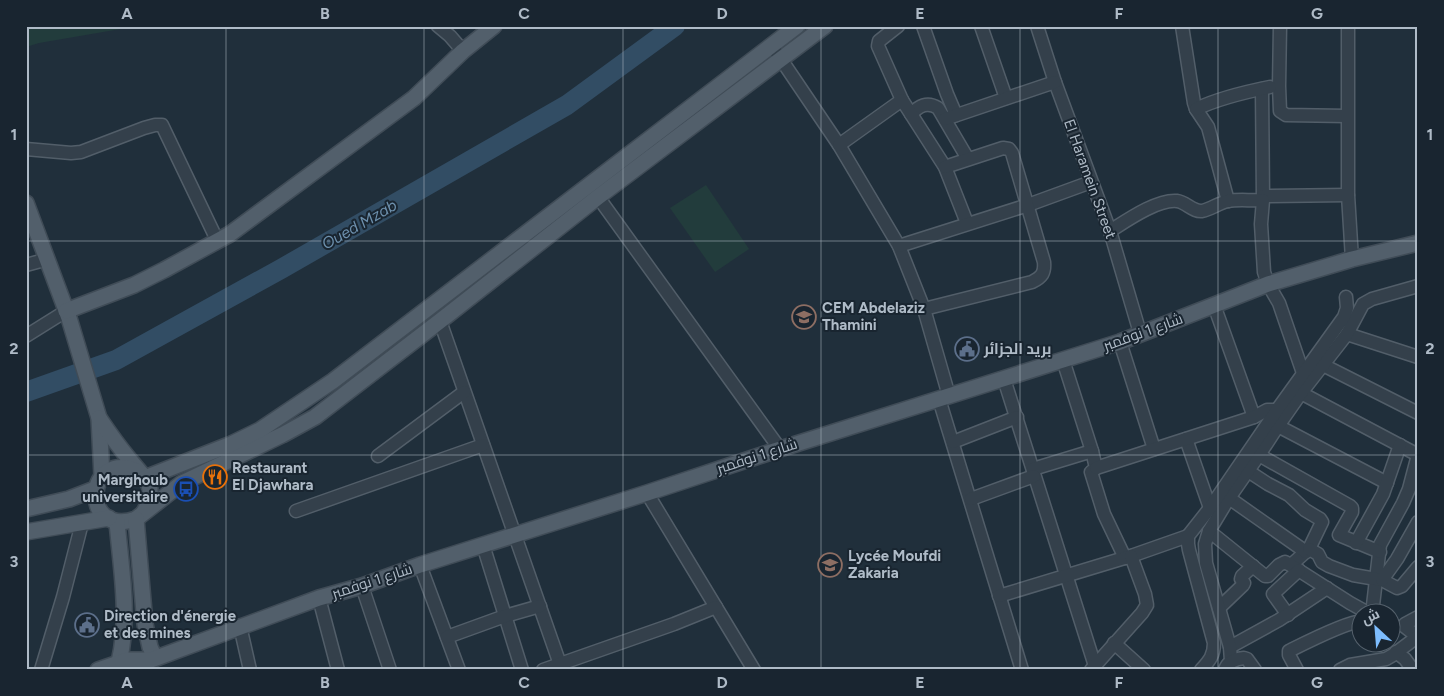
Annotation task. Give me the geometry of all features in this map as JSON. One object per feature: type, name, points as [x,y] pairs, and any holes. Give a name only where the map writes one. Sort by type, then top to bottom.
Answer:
[{"type":"main road","points":[[67,314],[134,285],[230,234],[414,98],[463,51],[494,26]]},
{"type":"main road","points":[[26,509],[69,499],[99,483],[111,469],[130,468],[142,475],[229,446],[252,434],[333,381],[797,26]]},
{"type":"main road","points":[[26,532],[82,523],[113,520],[127,522],[140,516],[182,483],[315,417],[598,197],[825,26]]},
{"type":"main road","points":[[26,203],[67,314],[98,414],[99,483],[95,498],[97,506],[102,513],[113,520]]},
{"type":"main road","name":"شارع 1 نوفمبر","points":[[98,670],[132,659],[147,663],[240,626],[319,598],[362,586],[420,565],[515,536],[780,449],[1120,342],[1268,284],[1352,259],[1418,243]]},
{"type":"main road","points":[[98,414],[149,487],[148,505],[140,516],[143,613],[147,635],[147,663]]},
{"type":"main road","points":[[113,520],[125,616],[124,638],[119,662]]},
{"type":"main road","points":[[124,638],[147,635]]},
{"type":"street","points":[[438,26],[463,51]]},
{"type":"street","points":[[898,26],[879,41],[878,46],[902,100],[945,167],[967,223]]},
{"type":"street","points":[[923,26],[947,94],[950,117],[968,159]]},
{"type":"street","points":[[981,26],[1006,98]]},
{"type":"street","name":"El Haramein Street","points":[[1037,26],[1055,82],[1110,230],[1140,333]]},
{"type":"street","points":[[1182,26],[1196,109],[1208,127],[1228,201]]},
{"type":"street","points":[[1280,26],[1279,108],[1284,115],[1347,116]]},
{"type":"street","points":[[1348,26],[1348,194],[1352,259]]},
{"type":"street","points":[[772,46],[839,144],[899,246],[924,309],[953,442],[1022,670]]},
{"type":"street","points":[[950,117],[1055,82]]},
{"type":"street","points":[[1196,109],[1226,98],[1279,86]]},
{"type":"street","points":[[1262,89],[1262,265],[1268,284],[1279,303],[1303,373]]},
{"type":"street","points":[[839,144],[902,100]]},
{"type":"street","points":[[911,114],[924,105],[929,104],[950,117]]},
{"type":"street","points":[[26,149],[71,153],[81,152],[144,128],[162,125],[217,240]]},
{"type":"street","points":[[924,309],[1032,282],[1039,279],[1044,270],[1044,262],[1028,205],[1012,153],[1009,149],[1003,148],[945,167]]},
{"type":"street","points":[[899,246],[1028,205],[1091,182]]},
{"type":"street","points":[[1110,230],[1147,209],[1166,202],[1176,201],[1198,211],[1228,201],[1348,194]]},
{"type":"street","points":[[598,197],[780,449]]},
{"type":"street","points":[[26,265],[48,259]]},
{"type":"street","points":[[1228,666],[1230,647],[1206,563],[1206,544],[1209,531],[1229,498],[1301,393],[1347,334],[1365,302],[1418,286]]},
{"type":"street","points":[[999,596],[1128,557],[1188,536],[1210,508],[1344,317],[1347,308],[1346,297]]},
{"type":"street","points":[[1214,305],[1254,418]]},
{"type":"street","points":[[26,336],[67,314]]},
{"type":"street","points":[[440,321],[561,667]]},
{"type":"street","points":[[1347,334],[1418,357]]},
{"type":"street","points":[[1120,342],[1154,449]]},
{"type":"street","points":[[1063,360],[1096,468]]},
{"type":"street","points":[[1323,365],[1418,413]]},
{"type":"street","points":[[1004,379],[1068,576],[1070,590],[1093,668]]},
{"type":"street","points":[[378,456],[464,392]]},
{"type":"street","points":[[1301,393],[1418,455],[1403,503],[1380,545],[1379,579],[1373,604]]},
{"type":"street","points":[[1093,668],[1147,605],[1145,594],[1128,557],[1104,514],[1090,472],[1096,468],[1254,418],[1267,410],[1277,410]]},
{"type":"street","points":[[953,442],[1017,417]]},
{"type":"street","points":[[1278,426],[1387,483]]},
{"type":"street","points":[[1186,439],[1210,508]]},
{"type":"street","points":[[296,512],[483,445]]},
{"type":"street","points":[[1356,543],[1383,494],[1400,446]]},
{"type":"street","points":[[970,500],[1092,450]]},
{"type":"street","points":[[1260,454],[1350,506],[1352,512],[1339,534],[1380,552]]},
{"type":"street","points":[[1248,471],[1290,495],[1305,510],[1320,519],[1321,525],[1307,550],[1295,568],[1273,593],[1288,615]]},
{"type":"street","points":[[648,493],[754,670]]},
{"type":"street","points":[[1229,498],[1307,550],[1318,554],[1320,561],[1353,575],[1379,579],[1395,588],[1400,588],[1418,567]]},
{"type":"street","points":[[1379,579],[1397,559],[1418,522]]},
{"type":"street","points":[[41,670],[63,597],[82,523]]},
{"type":"street","points":[[1209,531],[1266,577],[1285,562],[1352,604]]},
{"type":"street","points":[[1188,536],[1189,550],[1214,643],[1211,659],[1201,670]]},
{"type":"street","points":[[483,546],[522,670]]},
{"type":"street","points":[[420,565],[459,670]]},
{"type":"street","points":[[1219,608],[1243,585],[1242,576],[1252,566]]},
{"type":"street","points":[[362,586],[390,670]]},
{"type":"street","points":[[1230,647],[1288,615],[1327,588]]},
{"type":"street","points":[[319,598],[338,670]]},
{"type":"street","points":[[447,637],[505,616],[540,606]]},
{"type":"street","points":[[543,670],[561,667],[716,607]]},
{"type":"street","points":[[1402,646],[1417,637],[1404,626],[1418,617]]},
{"type":"street","points":[[1297,670],[1289,656],[1289,650],[1352,623]]},
{"type":"street","points":[[240,626],[250,670]]},
{"type":"street","points":[[1114,643],[1144,670]]},
{"type":"street","points":[[1340,670],[1385,654]]},
{"type":"street","points":[[1391,654],[1394,670]]},
{"type":"street","points":[[1395,654],[1405,659],[1413,670]]},
{"type":"street","points":[[1228,666],[1242,658],[1246,658],[1255,670]]},
{"type":"green space","points":[[26,26],[138,26],[39,43],[26,47]]},
{"type":"green space","points":[[706,185],[749,249],[715,272],[670,208]]},
{"type":"waterway","name":"Oued Mzab","points":[[26,392],[116,360],[281,269],[567,105],[675,26]]},
{"type":"place","name":"CEM Abdelaziz Thamini","points":[[804,317]]},
{"type":"place","name":"بريد الجزائر","points":[[967,349]]},
{"type":"place","name":"Restaurant El Djawhara","points":[[215,477]]},
{"type":"place","name":"Marghoub universitaire","points":[[186,489]]},
{"type":"place","name":"Lycée Moufdi Zakaria","points":[[830,565]]},
{"type":"place","name":"Direction d'énergie et des mines","points":[[87,625]]}]
